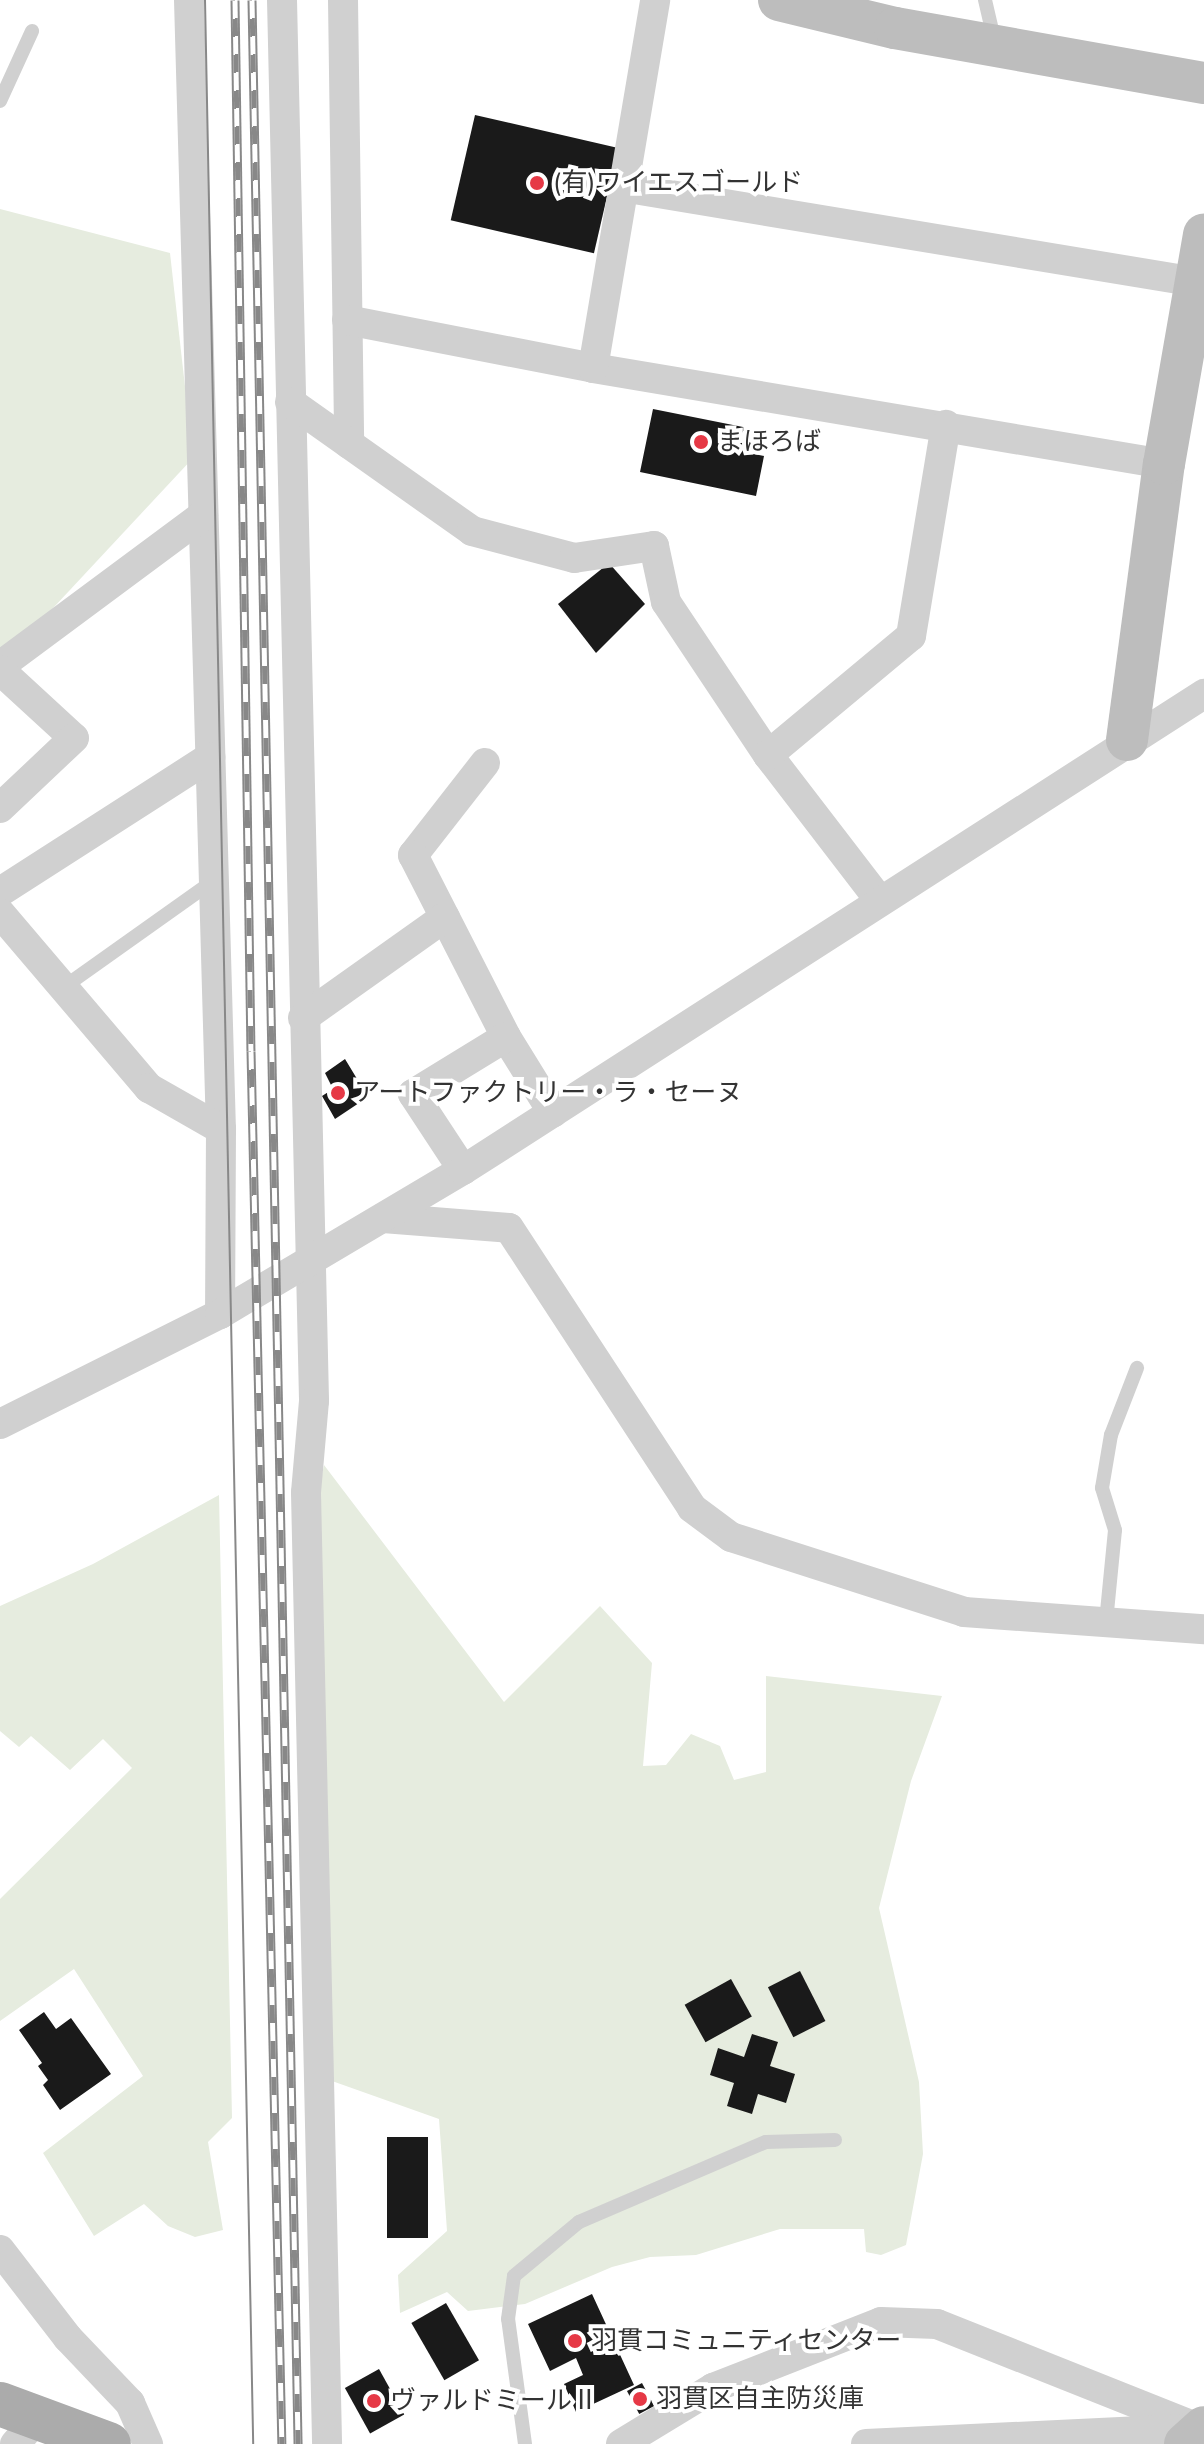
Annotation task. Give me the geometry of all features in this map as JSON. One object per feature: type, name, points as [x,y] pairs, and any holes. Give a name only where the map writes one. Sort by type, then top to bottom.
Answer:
[{"type":"main road","points":[[17,2422],[109,2444]]},
{"type":"street","points":[[189,0],[221,1129],[220,1314]]},
{"type":"street","points":[[282,0],[308,1263],[314,1401],[306,1493],[327,2444]]},
{"type":"street","points":[[343,0],[349,444]]},
{"type":"street","points":[[593,368],[655,0]]},
{"type":"street","points":[[779,0],[888,14],[996,46],[1204,83]]},
{"type":"street","points":[[622,187],[1196,282]]},
{"type":"street","points":[[1127,740],[1164,464],[1204,234]]},
{"type":"street","points":[[347,320],[593,368],[1164,464]]},
{"type":"street","points":[[290,402],[472,531],[574,558],[654,546],[666,602],[768,755],[880,901]]},
{"type":"street","points":[[768,755],[911,636],[946,425]]},
{"type":"street","points":[[0,808],[74,738],[0,668],[203,515]]},
{"type":"street","points":[[0,1424],[220,1314],[463,1170],[1127,740],[1204,694]]},
{"type":"street","points":[[0,892],[210,757]]},
{"type":"street","points":[[485,763],[413,855],[506,1037],[553,1113]]},
{"type":"street","points":[[0,913],[149,1088],[221,1129]]},
{"type":"street","points":[[303,1018],[445,917]]},
{"type":"street","points":[[463,1170],[413,1094],[506,1037]]},
{"type":"street","points":[[383,1218],[509,1228],[692,1508],[731,1537],[964,1612],[1204,1629]]},
{"type":"street","points":[[0,2250],[68,2338],[130,2403],[148,2444]]},
{"type":"street","points":[[621,2444],[713,2388],[881,2322],[937,2324],[1196,2433]]},
{"type":"street","points":[[866,2444],[1196,2433]]},
{"type":"lane","points":[[985,0],[996,46]]},
{"type":"lane","points":[[0,101],[32,31]]},
{"type":"lane","points":[[64,987],[214,881]]},
{"type":"lane","points":[[1106,1622],[1115,1530],[1102,1488],[1111,1435],[1137,1368]]},
{"type":"lane","points":[[525,2444],[508,2319],[514,2276],[579,2222],[766,2142],[835,2140]]},
{"type":"shaded area","points":[[0,209],[170,253],[193,458],[0,665]]},
{"type":"shaded area","points":[[324,1465],[504,1702],[600,1606],[652,1663],[643,1766],[666,1765],[691,1734],[720,1746],[734,1780],[766,1772],[766,1676],[942,1696],[911,1781],[879,1908],[919,2082],[923,2154],[906,2245],[881,2255],[866,2252],[864,2229],[780,2229],[696,2255],[650,2257],[612,2267],[525,2304],[468,2311],[447,2292],[400,2313],[398,2275],[447,2231],[439,2119],[332,2081],[316,1503]]},
{"type":"shaded area","points":[[219,1495],[232,2118],[208,2142],[223,2230],[195,2237],[168,2226],[144,2204],[94,2236],[43,2153],[143,2076],[74,1969],[0,2021],[0,1899],[132,1768],[103,1739],[70,1770],[31,1736],[19,1747],[0,1731],[0,1606],[93,1564]]},
{"type":"building","points":[[475,115],[618,148],[594,253],[451,220]]},
{"type":"building","name":"まほろば","points":[[653,409],[758,430],[754,454],[764,456],[756,496],[640,472]]},
{"type":"building","points":[[609,563],[645,604],[596,653],[558,604]]},
{"type":"building","points":[[345,1059],[368,1097],[335,1119],[322,1096],[333,1089],[325,1073]]},
{"type":"building","points":[[800,1971],[825,2021],[793,2037],[768,1987]]},
{"type":"building","points":[[731,1979],[752,2017],[705,2042],[685,2005]]},
{"type":"building","points":[[44,2012],[56,2029],[71,2018],[111,2074],[60,2110],[43,2085],[48,2080],[38,2066],[42,2063],[19,2030]]},
{"type":"building","points":[[752,2034],[778,2042],[770,2066],[795,2074],[786,2103],[758,2094],[752,2114],[727,2106],[734,2083],[710,2075],[718,2048],[744,2057]]},
{"type":"building","points":[[387,2137],[428,2137],[428,2238],[387,2238]]},
{"type":"building","name":"羽貫コミュニティセンター","points":[[592,2294],[634,2385],[576,2412],[564,2384],[583,2375],[576,2358],[550,2371],[528,2324]]},
{"type":"building","points":[[446,2303],[479,2360],[444,2380],[411,2323]]},
{"type":"building","name":"ヴァルドミールⅡ","points":[[379,2369],[404,2414],[370,2433],[345,2388]]},
{"type":"building","name":"羽貫区自主防災庫","points":[[642,2383],[654,2406],[639,2414],[627,2391]]},
{"type":"tram line","points":[[205,0],[253,2444]]},
{"type":"railway","points":[[235,0],[251,1051],[282,2444]]},
{"type":"railway","points":[[252,0],[298,2444]]},
{"type":"place","name":"(有)ワイエスゴールド","points":[[537,183]]},
{"type":"place","name":"まほろば","points":[[701,442]]},
{"type":"place","name":"アートファクトリー・ラ・セーヌ","points":[[338,1093]]},
{"type":"place","name":"羽貫コミュニティセンター","points":[[575,2341]]},
{"type":"place","name":"羽貫区自主防災庫","points":[[640,2399]]},
{"type":"place","name":"ヴァルドミールⅡ","points":[[374,2401]]}]
